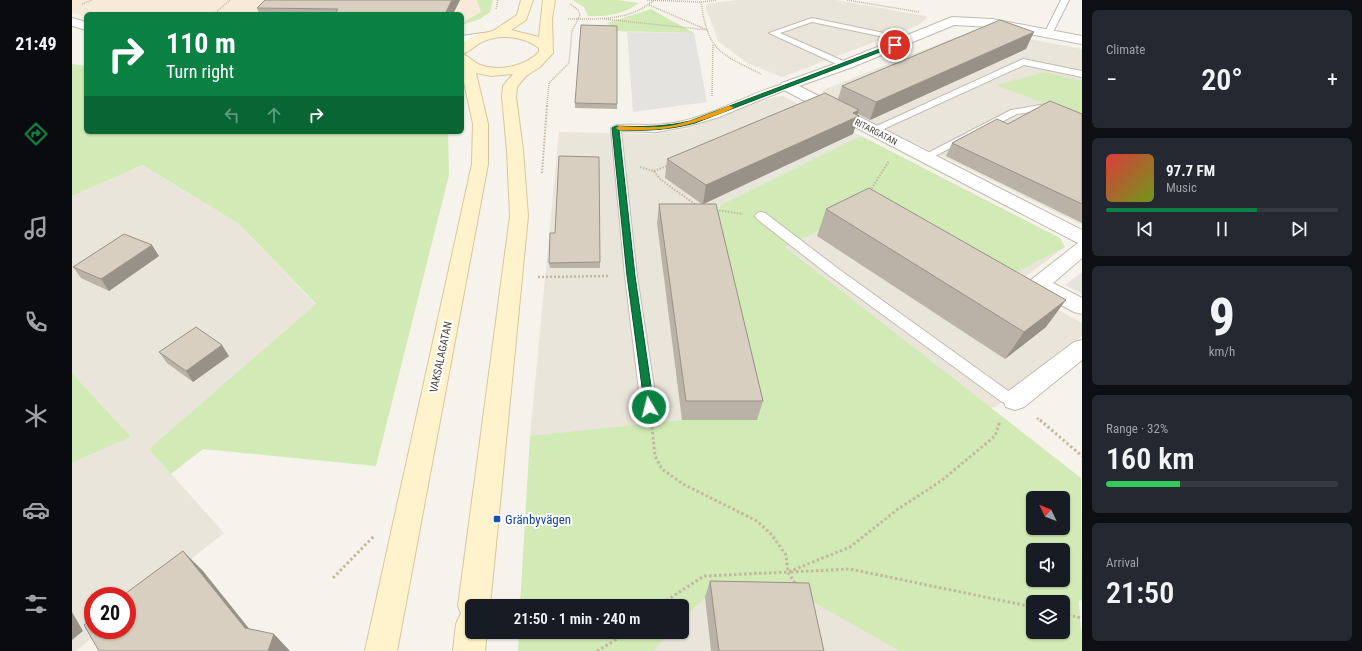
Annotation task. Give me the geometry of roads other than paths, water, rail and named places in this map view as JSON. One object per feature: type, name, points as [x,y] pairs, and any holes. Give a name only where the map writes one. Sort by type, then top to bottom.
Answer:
[{"type":"main road","points":[[464,55],[467,45],[489,36],[522,17],[527,0]]},
{"type":"main road","points":[[475,599],[519,216],[510,86],[521,73],[540,56],[549,0]]},
{"type":"main road","points":[[489,36],[526,37],[541,43],[540,56]]},
{"type":"main road","points":[[464,59],[474,68],[512,71],[540,56]]},
{"type":"main road","name":"VAKSALAGATAN","points":[[381,651],[480,164],[483,139],[481,115],[464,61]]},
{"type":"main road","points":[[469,651],[470,639]]},
{"type":"street","points":[[787,86],[845,65],[952,21],[978,22],[1082,40]]},
{"type":"street","points":[[72,22],[84,25]]},
{"type":"street","points":[[464,40],[489,36]]},
{"type":"street","name":"RITARGATAN","points":[[787,86],[1082,238]]},
{"type":"street","points":[[1082,248],[1039,284],[1082,308]]},
{"type":"street","points":[[1011,399],[1082,348]]},
{"type":"lane","points":[[1048,34],[1065,0]]},
{"type":"lane","points":[[845,65],[773,33],[812,20],[908,40]]},
{"type":"lane","points":[[873,130],[1023,62],[1082,74]]},
{"type":"lane","points":[[649,407],[631,276],[616,128],[650,129],[670,127],[712,115],[787,86]]},
{"type":"lane","points":[[925,157],[1014,112],[1046,107],[1082,121]]},
{"type":"lane","points":[[761,216],[835,273],[1011,399]]},
{"type":"place","name":"Gränbyvägen","points":[[497,519]]}]
